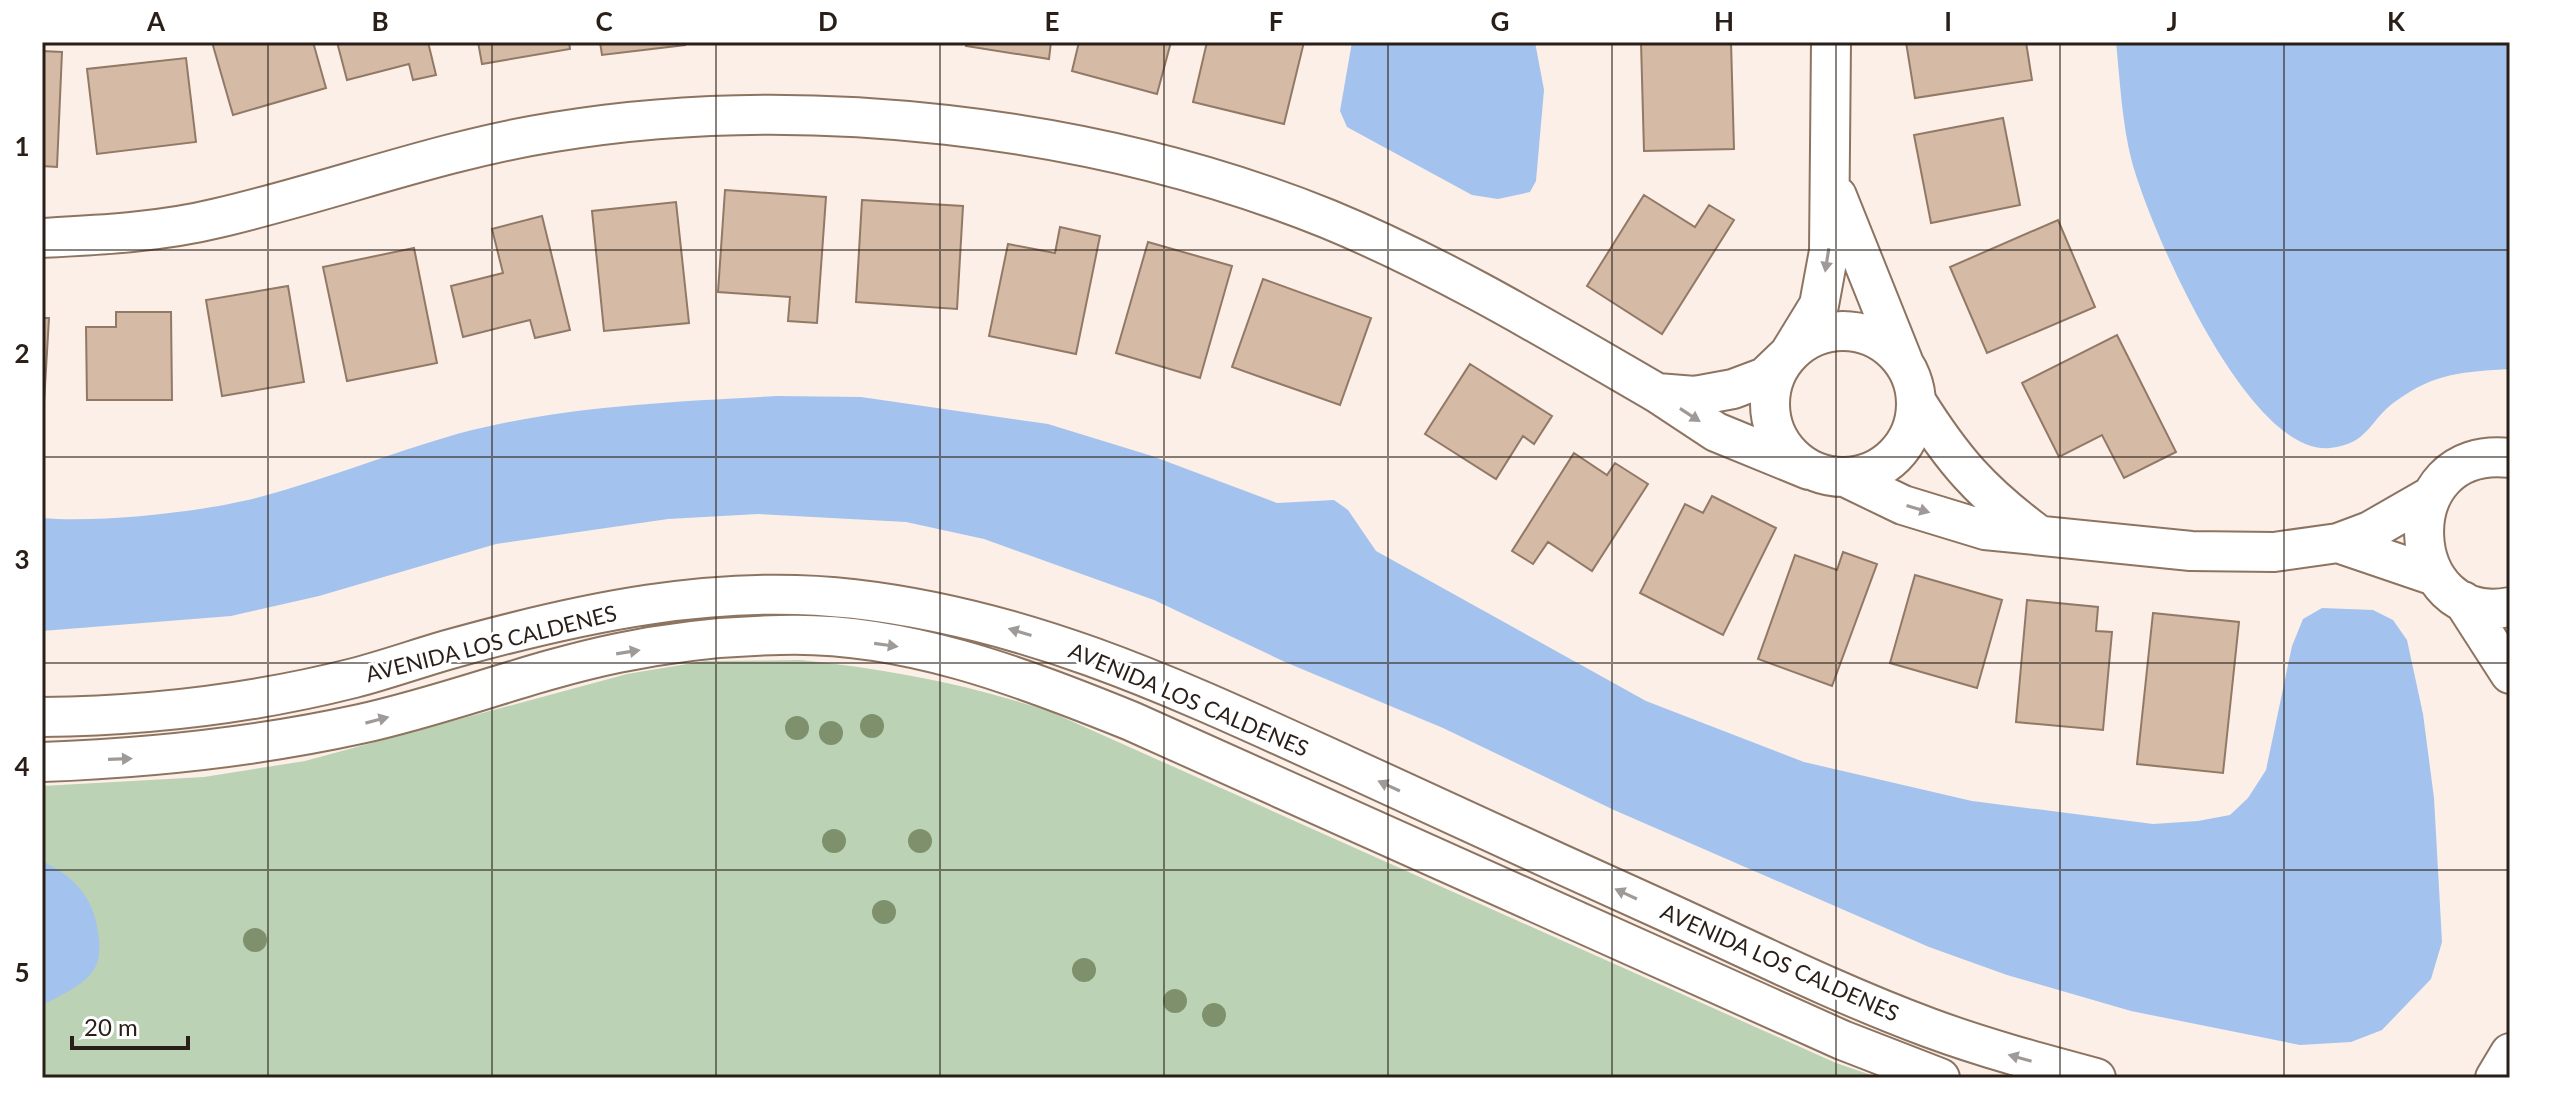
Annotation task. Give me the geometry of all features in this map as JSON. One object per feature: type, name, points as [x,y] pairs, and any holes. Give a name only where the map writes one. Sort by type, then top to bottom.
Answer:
[{"type":"street","points":[[1809,470],[1791,456],[1778,438],[1771,417],[1770,394],[1777,373],[1819,305],[1829,251],[1831,42]]},
{"type":"street","points":[[42,238],[96,236],[217,219],[406,166],[568,130],[737,115],[926,125],[1014,134],[1111,150],[1327,219],[1517,313],[1657,393],[1716,432],[1827,477],[1847,478],[1869,473],[1889,462],[1904,444],[1914,424],[1916,401]]},
{"type":"street","points":[[1832,182],[1905,365],[1916,401],[1948,452],[1979,487],[2036,533]]},
{"type":"street","points":[[1657,393],[1695,396],[1733,389],[1765,377],[1789,354],[1827,332],[1850,331],[1871,336],[1890,348],[1905,365]]},
{"type":"street","points":[[1847,478],[1903,505],[1985,530],[2191,551],[2274,552],[2338,543],[2370,531],[2431,496],[2448,476],[2469,462],[2494,456],[2510,458]]},
{"type":"street","points":[[2431,496],[2422,536],[2449,588],[2510,674]]},
{"type":"street","points":[[2338,543],[2449,588],[2482,607],[2510,607]]},
{"type":"street","name":"AVENIDA LOS CALDENES","points":[[42,717],[135,716],[274,695],[356,678],[598,612],[669,602],[746,594],[799,595],[932,611],[998,625],[1092,654],[1845,993],[1942,1032],[2096,1078]]},
{"type":"street","name":"AVENIDA LOS CALDENES","points":[[42,762],[146,758],[287,738],[362,724],[617,653],[692,642],[782,635],[920,650],[1042,685],[1131,721],[1827,1034],[1940,1078]]},
{"type":"street","points":[[2495,1078],[2510,1053]]},
{"type":"green space","points":[[801,660],[927,679],[989,693],[1051,712],[1836,1063],[1880,1078],[42,1078],[42,786],[204,777],[305,761],[627,674],[705,661]]},
{"type":"water","points":[[1352,42],[1535,42],[1544,90],[1536,181],[1530,192],[1498,199],[1472,195],[1347,127],[1340,111]]},
{"type":"water","points":[[2116,42],[2510,42],[2510,369],[2451,375],[2424,384],[2396,401],[2361,436],[2343,446],[2330,448],[2299,441],[2267,416],[2236,378],[2207,333],[2181,284],[2142,194],[2129,148]]},
{"type":"water","points":[[777,396],[861,397],[1048,424],[1152,456],[1277,503],[1334,500],[1348,510],[1376,551],[1646,701],[1804,762],[1972,801],[2153,824],[2230,815],[2248,798],[2266,770],[2292,646],[2303,619],[2322,608],[2373,610],[2393,620],[2407,640],[2423,714],[2434,798],[2442,942],[2431,979],[2382,1030],[2351,1042],[2300,1045],[2131,1011],[2007,975],[1929,947],[1614,810],[1443,728],[1285,662],[1154,600],[984,539],[906,522],[758,514],[668,519],[496,544],[319,596],[231,616],[42,631],[42,518],[122,518],[237,502],[285,490],[457,434],[536,417],[616,407]]},
{"type":"water","points":[[42,861],[66,875],[83,892],[94,914],[99,957],[88,977],[42,1006]]},
{"type":"building","points":[[212,42],[313,42],[326,88],[233,115]]},
{"type":"building","points":[[337,42],[428,42],[436,75],[413,80],[409,64],[347,80]]},
{"type":"building","points":[[478,42],[569,42],[570,49],[482,64]]},
{"type":"building","points":[[600,42],[685,42],[685,45],[602,55]]},
{"type":"building","points":[[967,42],[1051,42],[1049,59],[966,46]]},
{"type":"building","points":[[1079,42],[1171,42],[1157,94],[1072,71]]},
{"type":"building","points":[[1207,42],[1304,42],[1284,124],[1193,102]]},
{"type":"building","points":[[1641,42],[1731,42],[1734,149],[1644,151]]},
{"type":"building","points":[[1906,42],[2026,42],[2032,80],[1915,98]]},
{"type":"building","points":[[42,51],[62,52],[57,167],[42,166]]},
{"type":"building","points":[[186,58],[196,142],[97,154],[87,69]]},
{"type":"building","points":[[2003,118],[2020,205],[1931,223],[1914,135]]},
{"type":"building","points":[[725,190],[826,197],[817,323],[788,321],[790,297],[718,292]]},
{"type":"building","points":[[1644,195],[1695,227],[1709,205],[1734,220],[1662,334],[1587,286]]},
{"type":"building","points":[[862,200],[963,206],[957,309],[856,302]]},
{"type":"building","points":[[676,202],[689,323],[604,331],[592,211]]},
{"type":"building","points":[[542,216],[570,330],[535,338],[530,320],[463,337],[451,286],[503,273],[492,229]]},
{"type":"building","points":[[2058,220],[2095,307],[1987,353],[1950,267]]},
{"type":"building","points":[[1060,227],[1100,236],[1076,354],[989,336],[1008,244],[1055,253]]},
{"type":"building","points":[[1148,242],[1232,266],[1200,378],[1116,353]]},
{"type":"building","points":[[414,248],[437,363],[347,381],[323,267]]},
{"type":"building","points":[[1263,279],[1371,318],[1340,405],[1232,367]]},
{"type":"building","points":[[288,286],[304,382],[222,396],[206,300]]},
{"type":"building","points":[[116,312],[171,312],[172,400],[87,400],[86,327],[116,327]]},
{"type":"building","points":[[42,318],[49,318],[42,437]]},
{"type":"building","points":[[2117,335],[2176,452],[2124,478],[2102,435],[2059,457],[2022,383]]},
{"type":"building","points":[[1470,364],[1552,416],[1534,444],[1523,436],[1496,479],[1425,434]]},
{"type":"building","points":[[1574,453],[1607,475],[1615,463],[1648,484],[1592,571],[1548,542],[1533,564],[1512,551]]},
{"type":"building","points":[[1712,496],[1776,528],[1723,635],[1640,593],[1685,504],[1703,513]]},
{"type":"building","points":[[1843,552],[1877,564],[1832,686],[1758,659],[1795,555],[1837,570]]},
{"type":"building","points":[[1915,575],[2002,600],[1977,688],[1890,663]]},
{"type":"building","points":[[2027,600],[2098,607],[2096,631],[2112,632],[2103,730],[2016,722]]},
{"type":"building","points":[[2153,613],[2239,622],[2223,773],[2137,764]]}]
